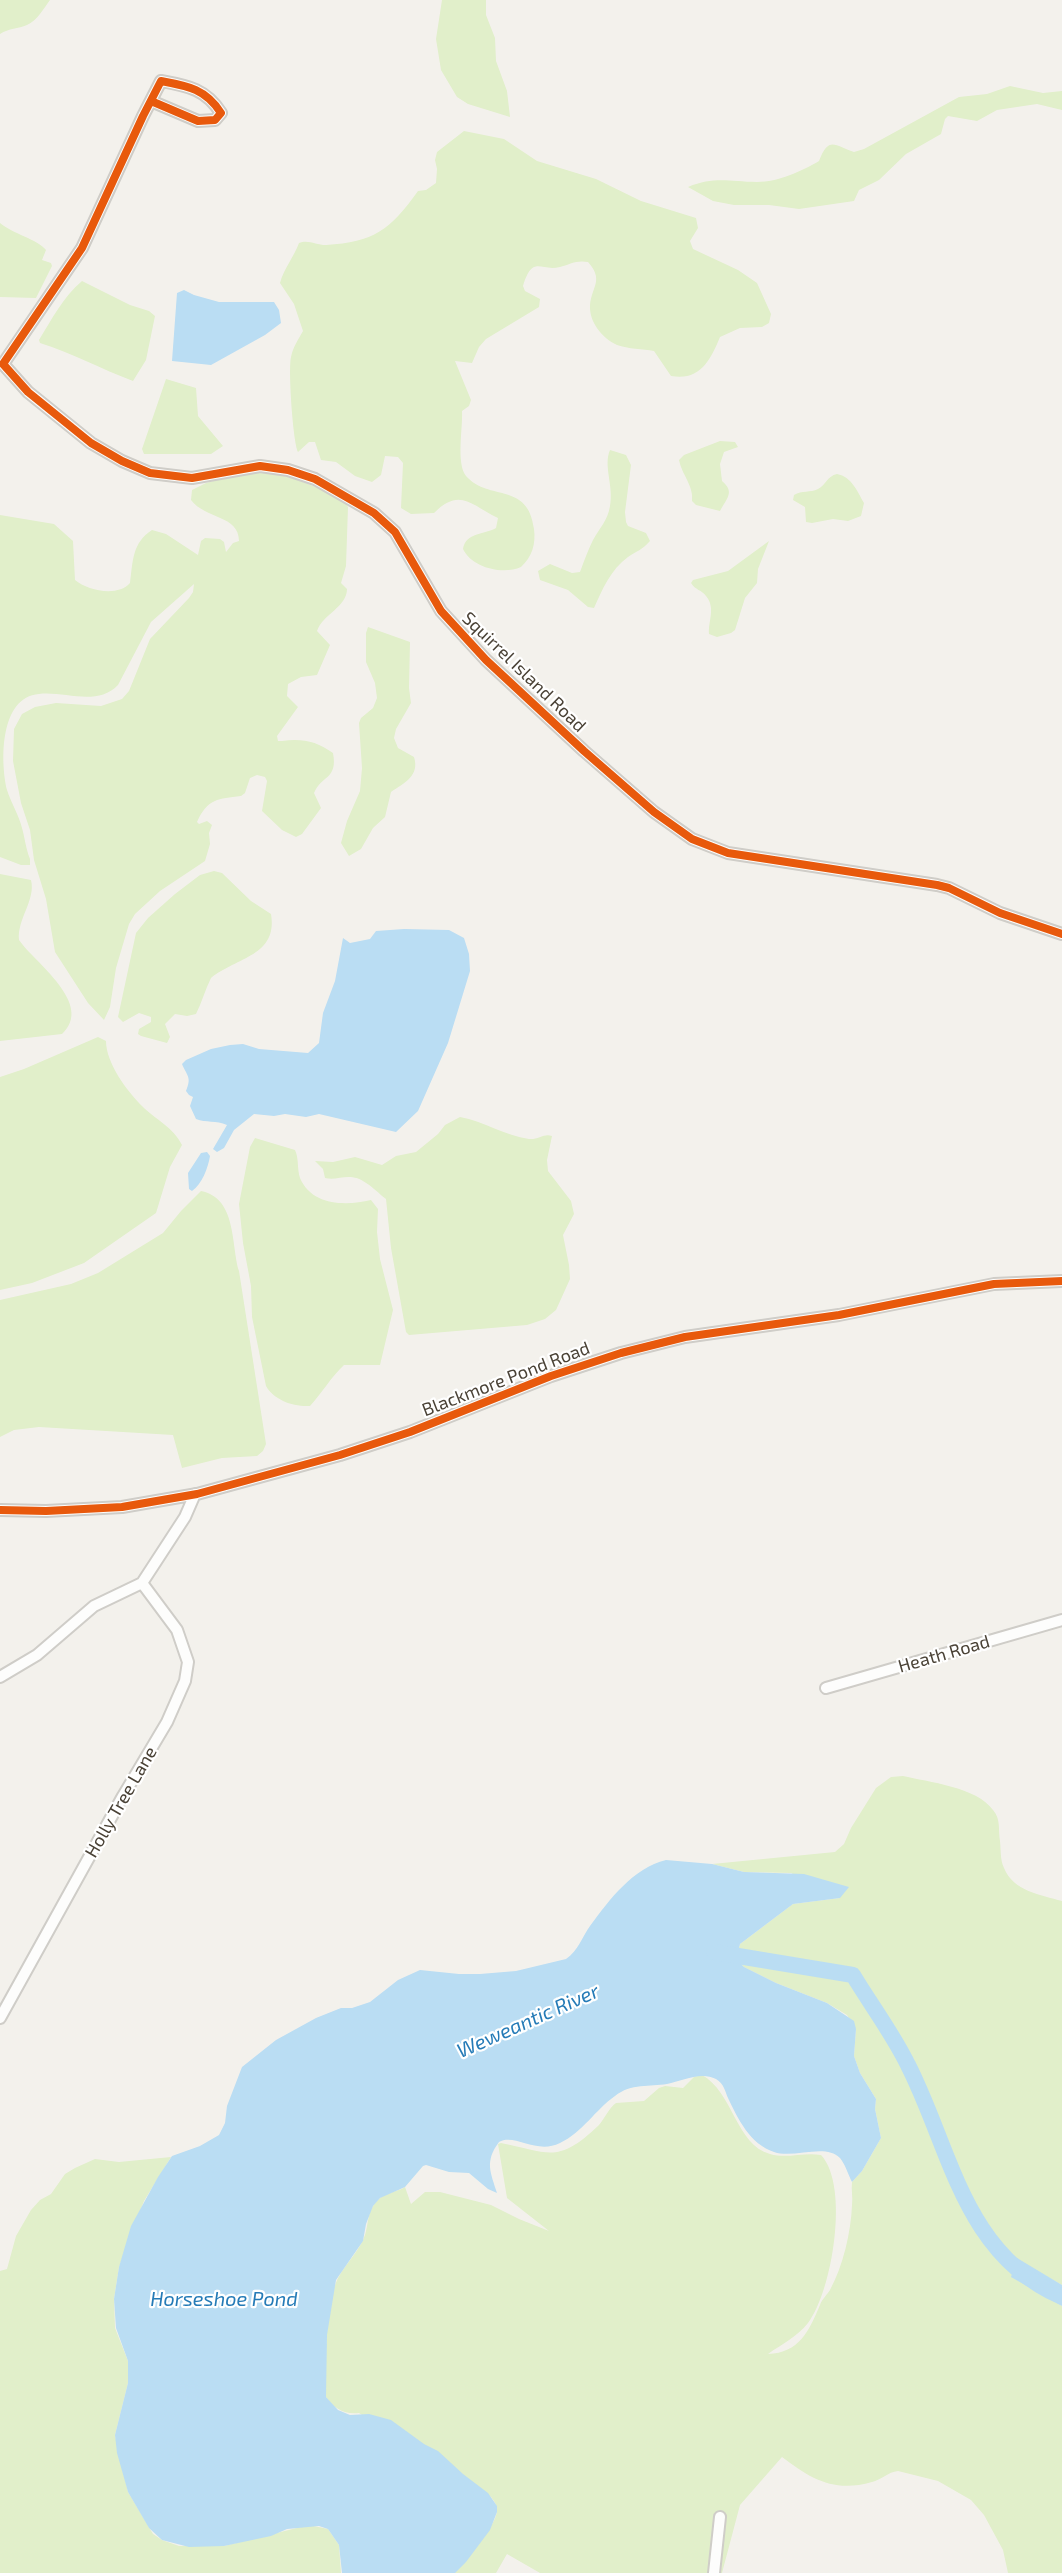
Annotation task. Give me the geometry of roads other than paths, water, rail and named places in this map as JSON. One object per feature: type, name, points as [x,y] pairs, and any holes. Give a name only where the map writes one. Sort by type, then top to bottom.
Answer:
[{"type":"street","name":"Squirrel Island Road","points":[[151,101],[198,121],[215,120],[221,113],[213,100],[200,92],[183,85],[161,81],[151,101],[82,248],[3,364],[28,392],[91,443],[122,461],[150,472],[192,478],[260,466],[288,470],[315,480],[374,513],[395,532],[441,611],[486,660],[654,812],[692,839],[728,853],[943,887],[1000,914],[1062,934]]},
{"type":"street","name":"Blackmore Pond Road","points":[[0,1510],[46,1511],[122,1507],[195,1494],[340,1455],[410,1432],[551,1376],[621,1353],[685,1337],[839,1315],[994,1284],[1062,1281]]},
{"type":"street","points":[[0,1677],[37,1655],[94,1606],[142,1583],[185,1517],[195,1494]]},
{"type":"street","name":"Holly Tree Lane","points":[[0,2018],[123,1796],[167,1722],[185,1681],[188,1662],[177,1630],[142,1583]]},
{"type":"street","name":"Heath Road","points":[[826,1688],[1062,1620]]},
{"type":"street","points":[[714,2573],[720,2517]]},
{"type":"water","points":[[184,290],[219,302],[274,302],[279,310],[281,323],[265,335],[211,365],[172,361],[177,293]]},
{"type":"water","points":[[449,930],[464,938],[469,954],[470,971],[448,1043],[418,1111],[396,1132],[319,1114],[306,1117],[254,1114],[234,1130],[224,1148],[217,1152],[213,1149],[227,1125],[196,1119],[190,1106],[193,1097],[186,1091],[189,1083],[182,1064],[211,1049],[230,1045],[243,1044],[259,1049],[308,1053],[319,1043],[323,1013],[335,981],[343,938],[350,943],[370,939],[376,931]]},
{"type":"water","points":[[207,1152],[210,1156],[206,1171],[202,1180],[192,1191],[189,1189],[188,1173],[201,1153]]},
{"type":"water","name":"Horseshoe Pond","points":[[666,1860],[712,1864],[744,1872],[804,1874],[849,1887],[840,1898],[793,1904],[740,1944],[736,1959],[744,1967],[776,1983],[827,2003],[854,2021],[856,2029],[854,2056],[860,2073],[876,2099],[875,2109],[881,2138],[862,2171],[852,2182],[842,2160],[834,2154],[818,2151],[782,2154],[766,2148],[746,2130],[721,2083],[704,2076],[627,2089],[608,2102],[575,2133],[551,2146],[534,2146],[512,2140],[499,2142],[490,2162],[497,2193],[488,2189],[469,2173],[449,2172],[423,2166],[405,2187],[380,2198],[373,2206],[363,2241],[336,2280],[327,2335],[326,2397],[338,2410],[350,2415],[369,2414],[391,2420],[424,2444],[438,2451],[488,2493],[497,2506],[490,2530],[455,2573],[342,2573],[339,2545],[328,2529],[319,2526],[287,2529],[271,2536],[224,2546],[189,2547],[162,2540],[149,2528],[128,2492],[117,2453],[115,2435],[128,2383],[128,2361],[116,2328],[114,2299],[119,2267],[131,2226],[172,2156],[200,2146],[219,2135],[225,2123],[227,2106],[242,2067],[276,2040],[316,2018],[341,2008],[352,2008],[370,2002],[398,1980],[420,1970],[480,1974],[516,1971],[566,1959],[574,1952],[587,1930],[623,1886],[643,1870]]},
{"type":"water","points":[[1017,2258],[1062,2285],[1062,2306],[1011,2277]]},
{"type":"waterway","name":"Weweantic River","points":[[714,1952],[853,1975],[902,2053],[964,2196],[981,2227],[1002,2254],[1029,2278],[1062,2297]]}]
